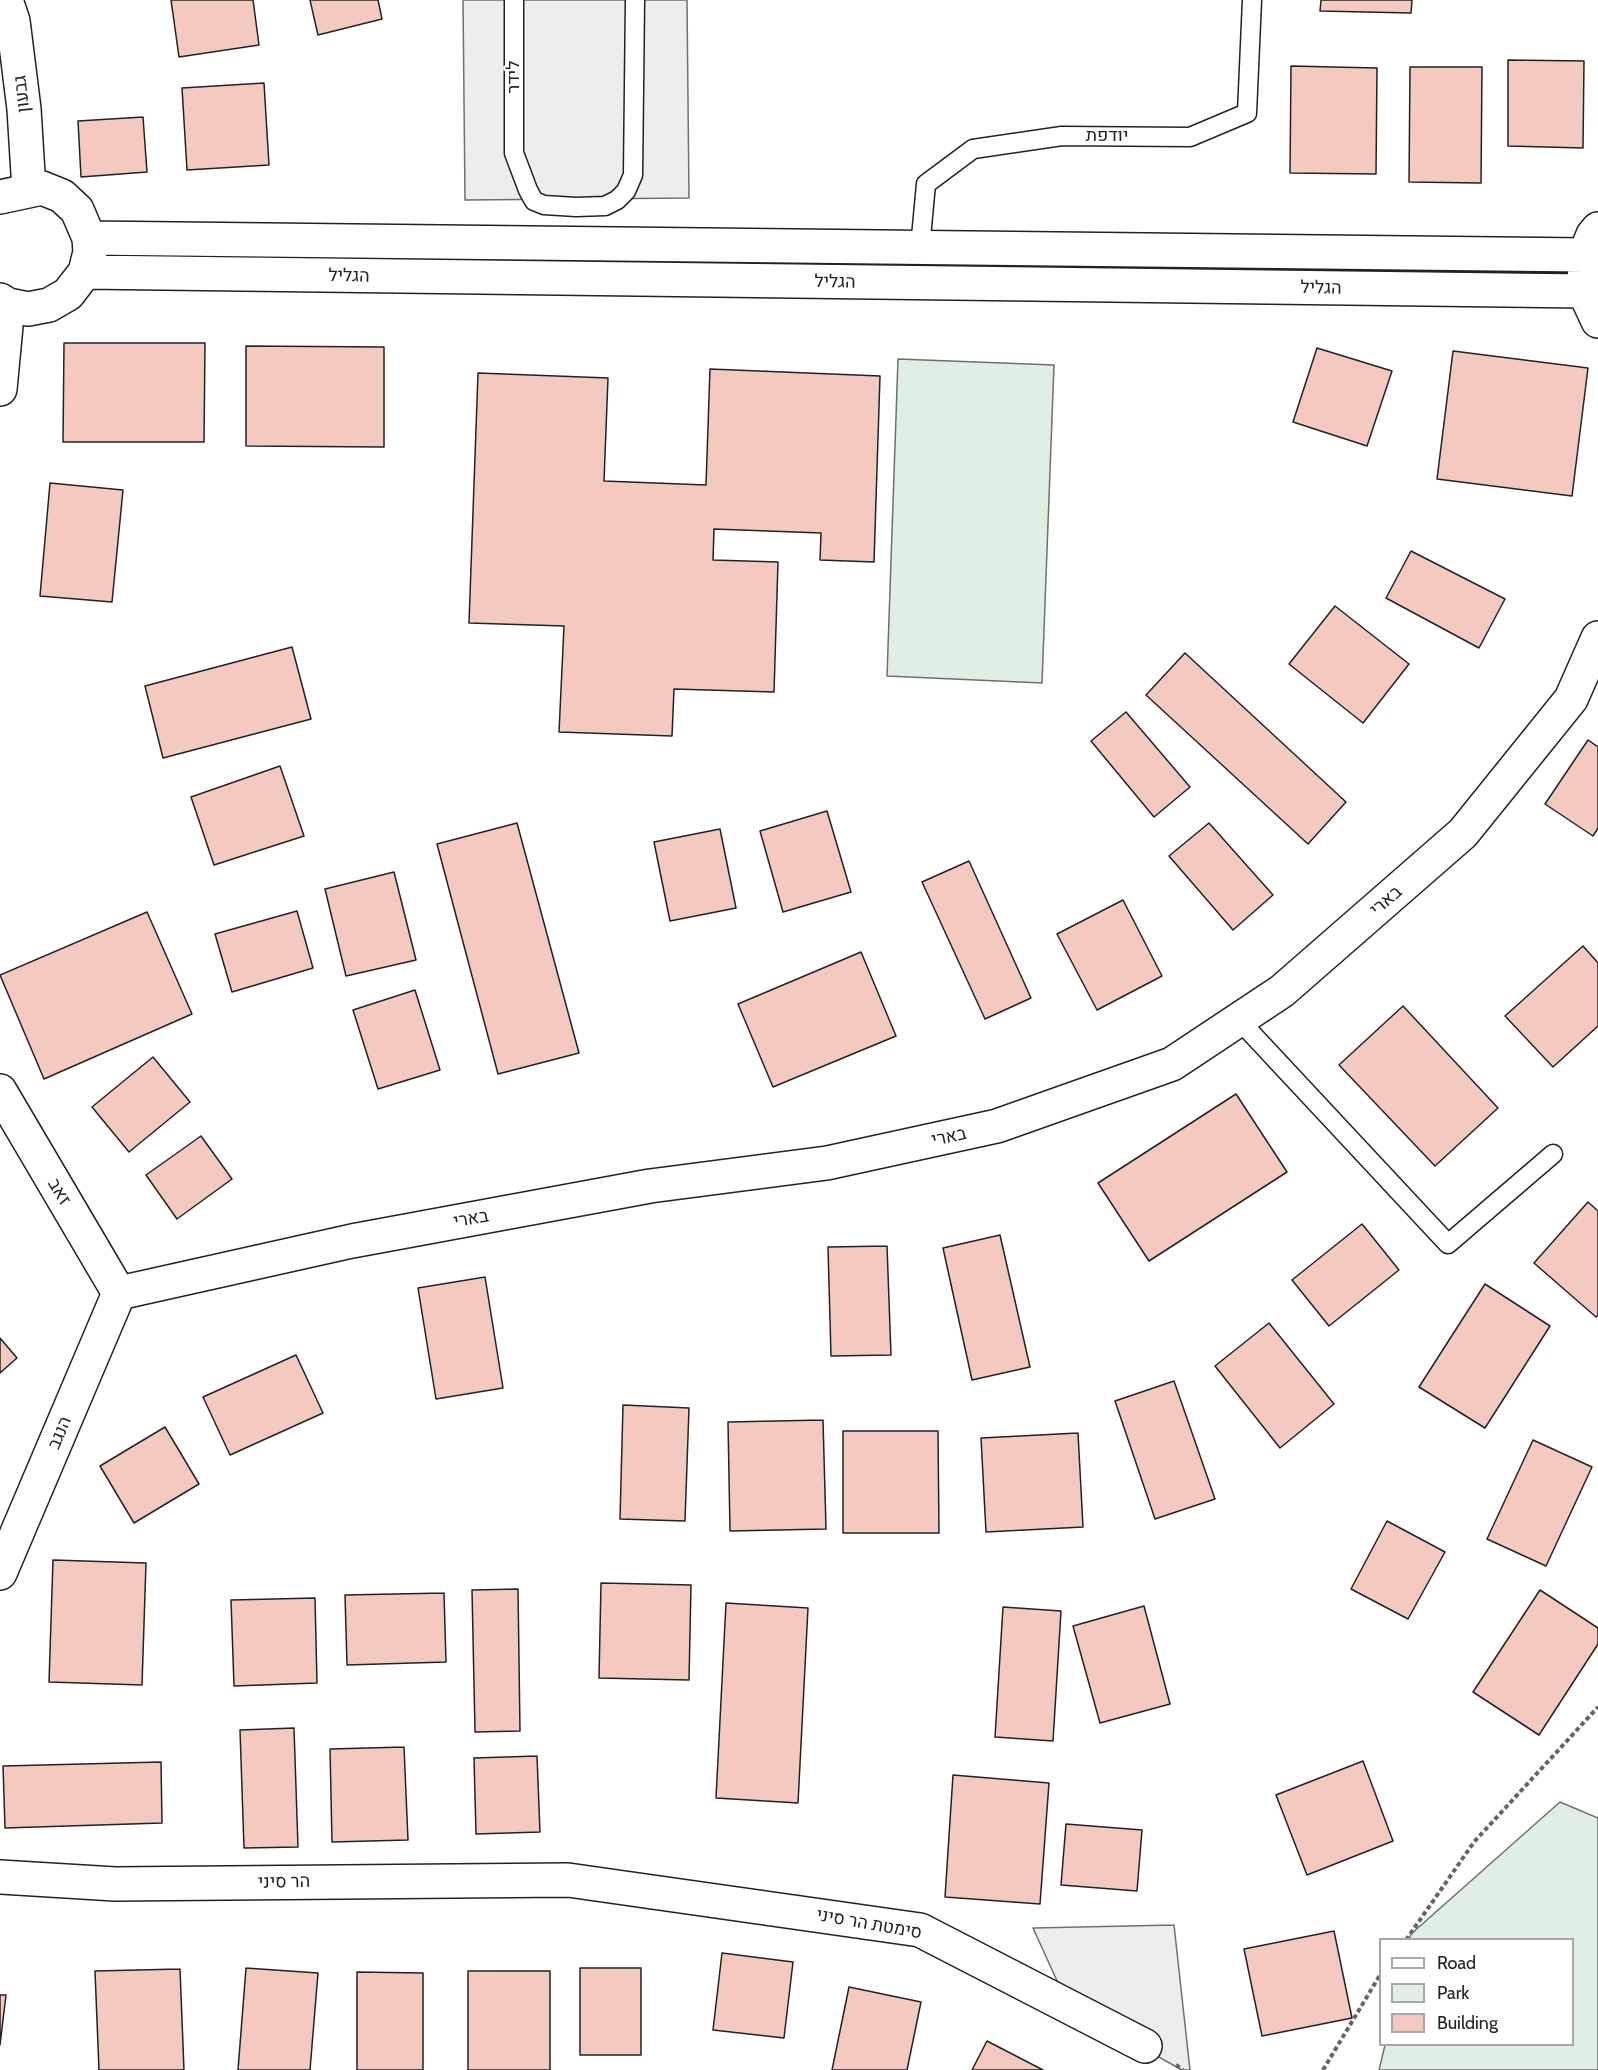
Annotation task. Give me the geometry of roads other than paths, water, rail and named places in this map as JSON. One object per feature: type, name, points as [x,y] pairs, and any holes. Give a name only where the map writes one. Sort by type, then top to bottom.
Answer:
[{"type":"street","name":"גבעון","points":[[6,0],[13,21],[24,109],[14,193]]},
{"type":"street","points":[[0,389],[4,302],[28,309],[49,305],[68,294],[85,272],[90,252],[89,238],[77,210],[62,196],[42,188],[14,193]]},
{"type":"street","name":"הגליל","points":[[89,238],[920,248],[1592,242]]},
{"type":"street","points":[[1592,242],[1584,291],[1598,321]]},
{"type":"street","name":"הגליל","points":[[85,272],[1584,291]]},
{"type":"street","name":"בארי","points":[[119,1293],[364,1239],[650,1186],[827,1163],[997,1126],[1172,1064],[1281,991],[1463,833],[1571,699],[1598,638]]},
{"type":"street","name":"זאב","points":[[0,1091],[119,1293]]},
{"type":"street","name":"הנגב","points":[[0,1573],[119,1293]]},
{"type":"street","name":"הר סיני","points":[[0,1877],[115,1884],[568,1880]]},
{"type":"street","name":"סימטת הר סיני","points":[[568,1880],[920,1930],[1144,2046]]},
{"type":"lane","name":"לידר","points":[[514,0],[514,153],[528,190],[534,201],[544,205],[605,206],[617,200],[626,191],[633,175],[635,0]]},
{"type":"lane","name":"יודפת","points":[[920,248],[926,184],[973,149],[1062,136],[1190,137],[1247,113],[1252,0]]},
{"type":"lane","points":[[1239,1020],[1449,1244],[1553,1154]]}]
